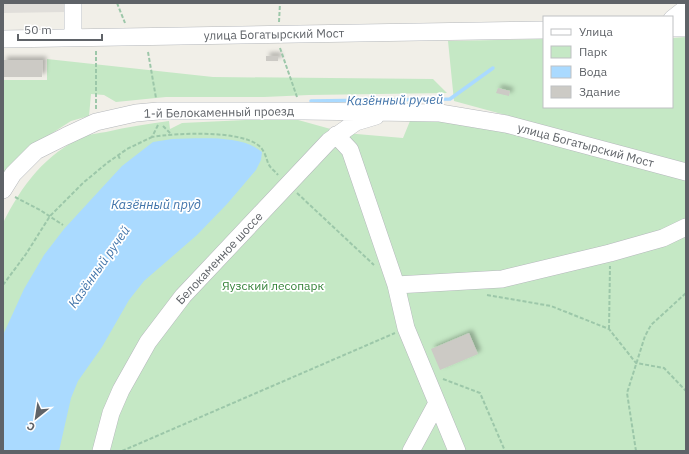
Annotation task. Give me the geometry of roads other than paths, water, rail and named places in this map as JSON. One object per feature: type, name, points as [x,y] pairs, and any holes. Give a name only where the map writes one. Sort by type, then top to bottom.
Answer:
[{"type":"street","points":[[73,3],[73,38]]},
{"type":"street","points":[[673,18],[686,8]]},
{"type":"street","points":[[673,28],[686,28]]},
{"type":"street","name":"улица Богатырский Мост","points":[[3,38],[96,38],[543,30]]},
{"type":"street","name":"1-й Белокаменный проезд","points":[[10,194],[13,174],[36,151],[96,122],[136,113],[160,126],[302,111],[390,112]]},
{"type":"street","name":"улица Богатырский Мост","points":[[390,112],[440,113],[506,124],[686,172]]},
{"type":"street","name":"Белокаменное шоссе","points":[[101,451],[111,413],[121,390],[148,342],[183,296],[260,213],[283,179],[336,135],[356,122],[390,112]]},
{"type":"street","points":[[350,150],[356,122]]},
{"type":"street","points":[[336,135],[350,150],[396,285],[406,328],[422,346],[425,373],[456,451]]},
{"type":"street","points":[[396,285],[502,279],[610,253],[663,238],[686,227]]},
{"type":"street","points":[[411,451],[437,403]]},
{"type":"water","name":"Казённый пруд","points":[[206,138],[243,142],[262,152],[261,160],[256,170],[227,204],[197,235],[144,281],[129,300],[102,347],[78,381],[71,398],[59,451],[3,451],[3,335],[24,289],[44,255],[64,229],[122,166],[153,142],[172,139]]},
{"type":"waterway","name":"Казённый ручей","points":[[311,101],[450,99],[493,68]]},
{"type":"park label","name":"Яузский лесопарк","points":[[273,285]]}]
